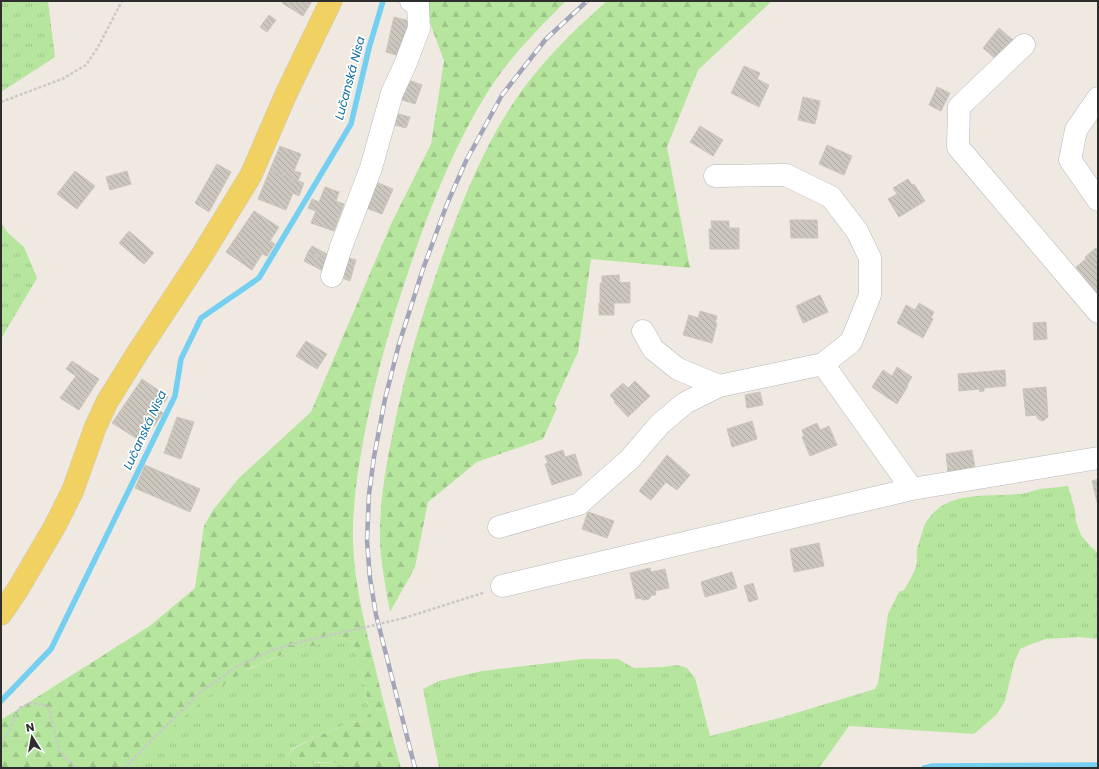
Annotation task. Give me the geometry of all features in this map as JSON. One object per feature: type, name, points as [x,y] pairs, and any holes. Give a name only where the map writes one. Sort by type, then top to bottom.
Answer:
[{"type":"main road","points":[[1,614],[18,589],[55,526],[73,490],[95,428],[107,402],[202,255],[251,175],[286,94],[331,1]]},
{"type":"street","points":[[332,276],[341,247],[371,168],[392,93],[405,65],[419,28],[418,5],[411,1]]},
{"type":"street","points":[[1024,45],[959,107],[958,147],[1098,312]]},
{"type":"street","points":[[1098,98],[1076,130],[1070,160],[1098,200]]},
{"type":"street","points":[[499,527],[579,504],[630,459],[660,424],[685,403],[719,386],[823,364],[851,342],[870,295],[870,258],[857,231],[831,197],[786,175],[715,176]]},
{"type":"street","points":[[643,332],[653,349],[678,369],[719,386]]},
{"type":"street","points":[[823,364],[912,489]]},
{"type":"street","points":[[502,586],[912,489],[1098,458]]},
{"type":"path","points":[[1,102],[62,79],[86,64],[98,47],[122,1]]},
{"type":"path","points":[[124,768],[198,694],[236,667],[272,650],[308,640],[404,618],[502,586]]},
{"type":"path","points":[[1,743],[9,731],[19,708],[31,703],[48,706],[60,752],[76,768]]},
{"type":"green space","points":[[1,1],[48,1],[55,57],[1,92]]},
{"type":"green space","points":[[429,1],[566,1],[526,43],[498,76],[475,113],[462,138],[438,190],[409,270],[385,345],[369,410],[356,483],[353,526],[355,571],[366,630],[401,768],[348,768],[333,762],[288,763],[286,757],[293,749],[316,737],[347,724],[363,721],[369,714],[365,685],[352,641],[338,638],[276,657],[250,668],[220,687],[192,709],[131,768],[1,768],[1,720],[151,625],[195,588],[204,526],[213,510],[239,478],[311,412],[391,224],[431,144],[444,61],[424,6]]},
{"type":"green space","points":[[607,1],[772,1],[698,70],[667,147],[690,268],[591,259],[578,352],[554,404],[557,408],[543,439],[477,462],[428,502],[415,567],[390,612],[380,541],[381,512],[388,456],[410,360],[445,249],[475,174],[493,137],[514,102],[545,61]]},
{"type":"green space","points":[[1,223],[8,233],[24,247],[37,278],[1,339]]},
{"type":"green space","points":[[1068,486],[1075,510],[1076,522],[1081,535],[1098,553],[1098,639],[1079,637],[1046,639],[1020,649],[1014,663],[1005,701],[997,714],[974,734],[849,726],[819,768],[439,768],[423,689],[439,681],[482,671],[583,659],[618,659],[634,668],[677,665],[687,668],[695,678],[710,736],[783,717],[875,689],[878,683],[888,614],[899,592],[904,590],[914,572],[917,564],[917,548],[925,524],[934,512],[945,504],[970,497],[1012,495],[1040,489]]},
{"type":"green space","points":[[338,638],[352,641],[365,685],[369,714],[363,721],[347,724],[293,748],[286,757],[318,763],[334,762],[348,768],[131,768],[187,713],[234,677],[272,659]]},
{"type":"building","points":[[283,1],[312,1],[303,16],[282,3]]},
{"type":"building","points":[[269,15],[276,20],[267,32],[260,27]]},
{"type":"building","points":[[394,17],[413,22],[403,57],[386,52]]},
{"type":"building","points":[[999,28],[1014,41],[997,60],[983,48]]},
{"type":"building","points":[[744,66],[760,73],[757,79],[769,85],[759,107],[731,93]]},
{"type":"building","points":[[403,78],[422,85],[415,104],[396,98]]},
{"type":"building","points":[[937,87],[950,93],[941,111],[929,105]]},
{"type":"building","points":[[803,97],[820,101],[815,124],[798,120]]},
{"type":"building","points":[[395,113],[410,117],[406,128],[391,124]]},
{"type":"building","points":[[700,126],[723,140],[713,156],[690,142]]},
{"type":"building","points":[[827,145],[852,156],[844,175],[819,164]]},
{"type":"building","points":[[280,146],[301,154],[294,171],[301,173],[298,181],[270,170]]},
{"type":"building","points":[[217,164],[231,172],[209,212],[195,203]]},
{"type":"building","points":[[270,170],[304,183],[299,196],[293,193],[286,210],[258,199]]},
{"type":"building","points":[[75,171],[95,186],[77,209],[57,194]]},
{"type":"building","points":[[127,171],[131,184],[110,190],[106,177]]},
{"type":"building","points":[[908,179],[912,185],[914,184],[925,201],[899,217],[888,199],[897,194],[893,188]]},
{"type":"building","points":[[371,180],[393,189],[382,214],[361,206]]},
{"type":"building","points":[[325,187],[339,192],[336,201],[344,204],[334,231],[311,223],[316,211],[308,208],[312,199],[319,202]]},
{"type":"building","points":[[254,211],[279,227],[270,241],[275,244],[267,256],[262,254],[252,270],[226,252]]},
{"type":"building","points":[[790,220],[817,220],[818,238],[791,238]]},
{"type":"building","points":[[711,221],[729,221],[729,228],[739,228],[739,249],[710,249],[709,229],[712,229]]},
{"type":"building","points":[[129,231],[154,253],[144,264],[119,243]]},
{"type":"building","points":[[312,246],[323,252],[320,258],[308,252]]},
{"type":"building","points":[[1096,248],[1098,251],[1098,295],[1076,267]]},
{"type":"building","points":[[308,252],[320,258],[323,252],[333,257],[325,272],[304,261]]},
{"type":"building","points":[[343,256],[356,260],[350,281],[337,276]]},
{"type":"building","points":[[619,275],[620,283],[630,282],[630,303],[614,303],[614,315],[599,315],[600,283],[602,283],[602,276]]},
{"type":"building","points":[[820,295],[828,312],[803,323],[796,306]]},
{"type":"building","points":[[919,303],[934,312],[931,318],[933,319],[923,338],[897,323],[906,305],[915,310]]},
{"type":"building","points":[[700,311],[717,316],[715,323],[717,323],[712,343],[683,335],[689,315],[698,318]]},
{"type":"building","points":[[1046,322],[1047,339],[1034,340],[1033,323]]},
{"type":"building","points":[[306,341],[327,354],[317,369],[296,356]]},
{"type":"building","points":[[72,361],[99,379],[79,410],[60,398],[76,376],[66,369]]},
{"type":"building","points":[[897,367],[912,377],[897,404],[872,387],[883,370],[892,376]]},
{"type":"building","points":[[1005,370],[1006,386],[984,388],[984,391],[980,392],[979,389],[959,391],[958,374]]},
{"type":"building","points":[[142,379],[168,397],[159,410],[163,413],[154,426],[150,423],[139,440],[112,423]]},
{"type":"building","points":[[635,381],[650,396],[628,417],[614,402],[615,401],[610,395],[623,383],[628,388]]},
{"type":"building","points":[[1046,387],[1048,417],[1043,421],[1038,419],[1036,415],[1026,416],[1023,389]]},
{"type":"building","points":[[760,392],[763,405],[747,408],[745,395]]},
{"type":"building","points":[[177,417],[194,422],[181,459],[164,453]]},
{"type":"building","points":[[752,421],[757,439],[732,447],[727,429]]},
{"type":"building","points":[[817,423],[820,430],[829,426],[837,445],[810,456],[802,437],[804,436],[802,430]]},
{"type":"building","points":[[563,450],[565,457],[575,454],[582,475],[552,485],[545,464],[548,463],[545,456]]},
{"type":"building","points":[[972,450],[975,468],[948,472],[946,454]]},
{"type":"building","points":[[667,455],[690,475],[677,490],[666,482],[651,500],[639,491]]},
{"type":"building","points":[[145,465],[200,489],[190,512],[135,488]]},
{"type":"building","points":[[1098,479],[1098,502],[1097,502],[1092,481]]},
{"type":"building","points":[[588,512],[614,521],[607,538],[582,529]]},
{"type":"building","points":[[819,543],[824,566],[794,572],[790,549]]},
{"type":"building","points":[[650,568],[651,572],[665,569],[669,588],[655,591],[656,595],[652,595],[649,599],[636,599],[630,573]]},
{"type":"building","points":[[732,572],[737,588],[705,597],[701,582]]},
{"type":"building","points":[[753,583],[758,599],[749,602],[744,586]]},
{"type":"waterway","name":"Lučanská Nisa","points":[[1,701],[51,649],[175,396],[181,359],[201,318],[259,278],[351,124],[369,48],[383,1]]},
{"type":"waterway","points":[[924,768],[933,766],[1098,765]]},
{"type":"railway","points":[[415,768],[376,615],[370,578],[367,541],[369,494],[374,457],[385,399],[399,344],[423,269],[447,204],[466,161],[502,95],[546,39],[587,1]]}]
